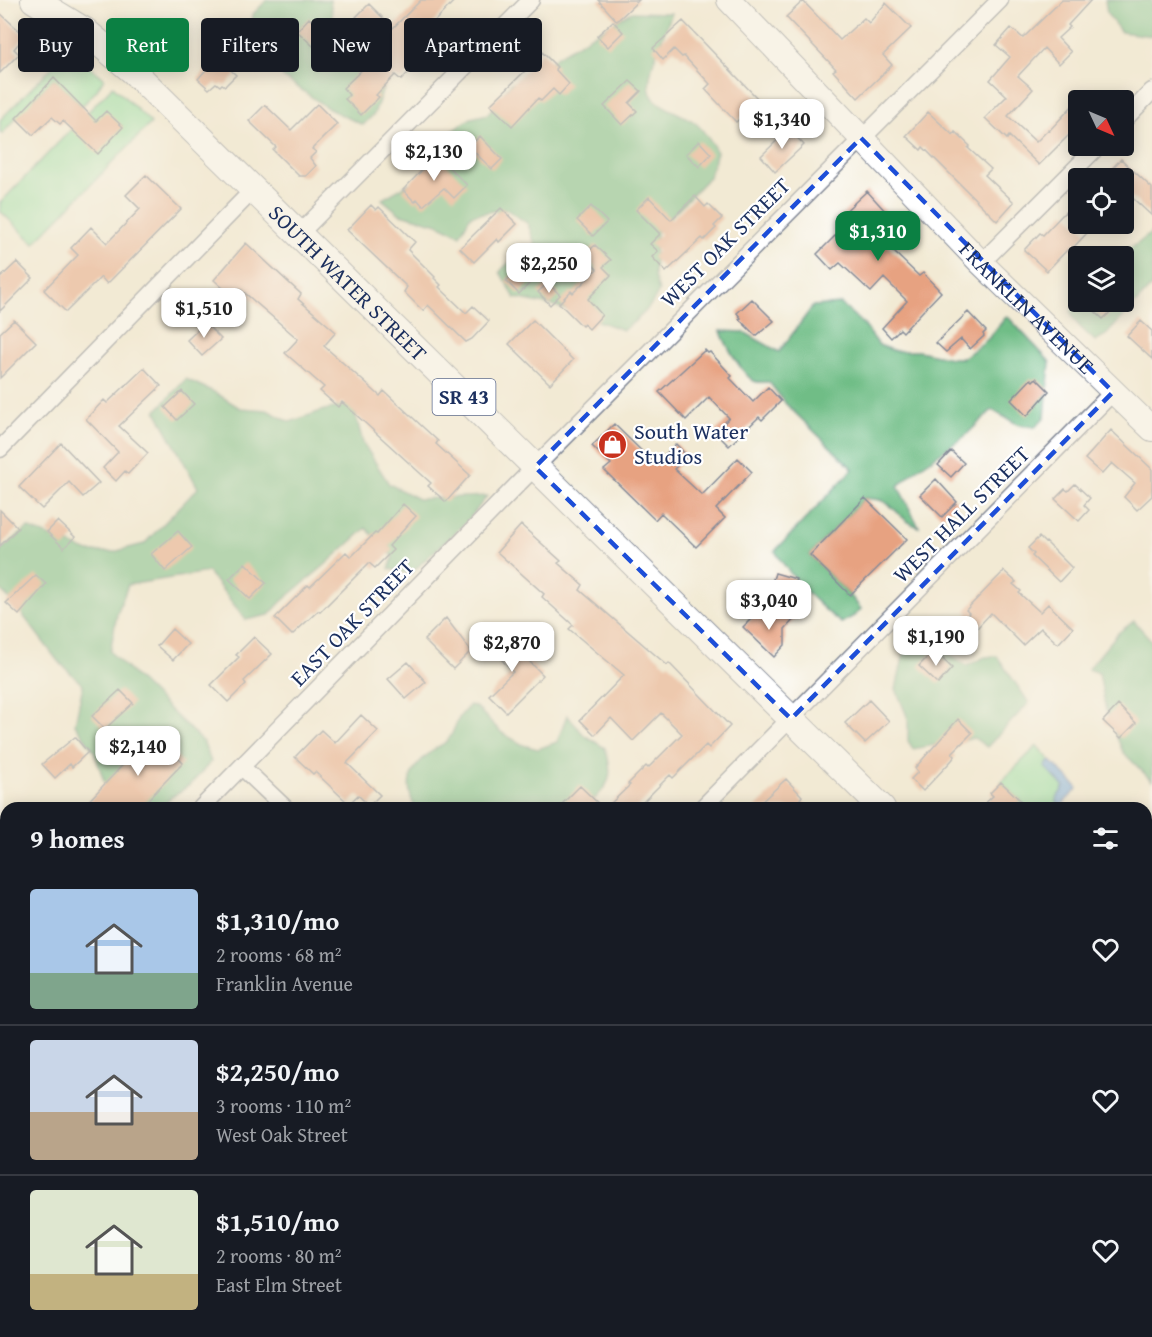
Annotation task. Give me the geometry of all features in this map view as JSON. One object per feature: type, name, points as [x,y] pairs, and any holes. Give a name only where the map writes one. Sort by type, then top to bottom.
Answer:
[{"type":"main road","name":"SOUTH WATER STREET","points":[[34,0],[74,23],[116,55],[876,802]]},
{"type":"street","points":[[299,234],[531,0]]},
{"type":"street","name":"FRANKLIN AVENUE","points":[[729,0],[981,263],[1152,429]]},
{"type":"street","name":"WEST OAK STREET","points":[[535,467],[1000,0]]},
{"type":"street","points":[[1134,110],[1152,91]]},
{"type":"street","points":[[981,263],[1088,156]]},
{"type":"street","points":[[0,449],[254,189]]},
{"type":"street","name":"WEST HALL STREET","points":[[708,802],[1113,392]]},
{"type":"street","name":"EAST OAK STREET","points":[[207,802],[535,467]]},
{"type":"street","points":[[242,767],[279,802]]},
{"type":"highlighted area","points":[[861,138],[1113,392],[791,719],[535,467]]},
{"type":"green space","points":[[267,0],[330,0],[333,18],[311,18],[311,72],[368,72],[385,83],[374,114],[363,125],[329,109],[283,77],[280,72],[299,72],[299,18],[253,18],[253,14]]},
{"type":"green space","points":[[1105,0],[1152,0],[1152,36],[1121,32],[1107,14]]},
{"type":"green space","points":[[631,12],[672,13],[650,77],[651,94],[658,102],[697,125],[717,152],[709,177],[656,232],[654,276],[659,291],[644,313],[623,330],[555,306],[515,298],[500,272],[512,261],[537,250],[528,224],[506,209],[471,215],[460,235],[438,224],[400,214],[382,199],[423,176],[452,131],[471,118],[488,114],[511,83],[530,83],[557,56]]},
{"type":"green space","points":[[94,70],[104,78],[97,90],[82,106],[54,79],[34,98],[52,116],[16,118],[2,134],[0,133],[0,120],[47,72],[94,72]]},
{"type":"green space","points":[[113,86],[151,123],[34,243],[0,211],[0,203]]},
{"type":"green space","points":[[1152,232],[1152,286],[1134,305],[1133,246]]},
{"type":"green space","points":[[841,304],[864,325],[879,345],[895,351],[919,351],[951,358],[963,358],[988,339],[1007,316],[1050,362],[1045,417],[1035,427],[1019,425],[992,410],[965,436],[917,469],[898,486],[919,527],[907,521],[885,502],[865,498],[810,555],[861,609],[841,623],[805,590],[775,551],[853,469],[786,404],[769,382],[756,382],[750,378],[735,359],[721,331],[744,332],[779,352],[813,306]]},
{"type":"green space","points":[[1128,312],[1106,335],[1095,341],[1076,322],[1072,313]]},
{"type":"green space","points":[[186,379],[216,393],[240,408],[267,410],[290,422],[324,410],[350,405],[356,416],[363,443],[389,484],[418,499],[487,496],[466,522],[411,574],[389,569],[393,557],[366,528],[269,615],[246,620],[208,572],[128,585],[117,614],[110,652],[204,743],[211,762],[190,785],[167,802],[111,802],[94,751],[75,724],[83,685],[57,660],[0,589],[0,550],[28,528],[89,552],[113,552],[144,544],[198,488],[156,411]]},
{"type":"green space","points":[[1134,621],[1152,641],[1152,781],[1123,752],[1106,711],[1099,673],[1088,669],[1118,633]]},
{"type":"green space","points":[[927,638],[967,666],[985,657],[997,656],[1029,703],[987,747],[974,738],[913,749],[908,741],[908,719],[896,689],[905,649]]},
{"type":"green space","points":[[470,705],[477,708],[502,733],[523,745],[538,749],[557,742],[567,715],[584,735],[605,748],[610,775],[605,787],[592,802],[412,802],[409,783],[418,763],[447,741]]},
{"type":"green space","points":[[1037,746],[1050,760],[1045,767],[1064,787],[1058,802],[1020,802],[1001,782]]},
{"type":"water","points":[[1050,760],[1078,788],[1065,802],[1057,802],[1064,787],[1045,767]]},
{"type":"building","points":[[421,0],[455,0],[438,18],[404,18],[404,72],[409,72],[401,80],[395,75],[376,95],[379,97],[361,115],[345,99],[349,95],[343,88],[360,72],[392,72],[393,28]]},
{"type":"building","points":[[598,0],[639,0],[617,21]]},
{"type":"building","points":[[1062,0],[1091,0],[1068,25],[1070,27],[1058,38],[1071,52],[1059,64],[1044,48],[1018,76],[1033,89],[1008,116],[1036,142],[1068,111],[1068,136],[1039,165],[1009,136],[1007,139],[985,118],[1007,96],[990,80],[1010,57],[996,45],[1011,28],[1023,38]]},
{"type":"building","points":[[803,1],[840,40],[864,18],[869,23],[886,3],[911,28],[883,55],[892,65],[858,98],[833,71],[836,69],[786,17]]},
{"type":"building","points":[[369,4],[383,18],[356,17]]},
{"type":"building","points":[[0,13],[18,30],[18,44],[14,49],[18,55],[0,73]]},
{"type":"building","points":[[309,18],[311,20],[311,44],[299,33],[299,29]]},
{"type":"building","points":[[613,21],[623,32],[608,47],[597,36]]},
{"type":"building","points":[[683,21],[760,101],[736,122],[705,89],[710,84],[684,56],[682,57],[674,49],[663,60],[653,48]]},
{"type":"building","points":[[542,52],[569,84],[559,95],[553,89],[541,101],[538,98],[512,126],[490,105],[524,72],[542,72]]},
{"type":"building","points":[[204,72],[233,72],[236,75],[225,86],[216,83],[209,89],[198,79]]},
{"type":"building","points":[[54,78],[96,121],[106,111],[123,127],[98,154],[63,121],[60,124],[52,117],[33,135],[16,118]]},
{"type":"building","points":[[630,81],[641,91],[629,103],[637,111],[622,125],[604,106]]},
{"type":"building","points":[[317,104],[337,124],[312,149],[316,152],[310,158],[316,166],[306,176],[299,176],[273,150],[276,147],[249,121],[265,105],[291,130]]},
{"type":"building","points":[[928,112],[953,135],[955,132],[970,146],[968,148],[991,169],[985,175],[1014,202],[997,221],[923,147],[921,150],[906,136]]},
{"type":"building","points":[[789,129],[804,145],[775,172],[761,156]]},
{"type":"building","points":[[480,136],[502,159],[492,169],[469,147]]},
{"type":"building","points":[[699,141],[711,154],[699,167],[686,154]]},
{"type":"building","points":[[434,153],[467,185],[454,198],[444,188],[423,206],[417,199],[415,202],[403,190],[425,167],[423,165]]},
{"type":"building","points":[[1121,159],[1131,168],[1112,168]]},
{"type":"building","points":[[1134,171],[1152,188],[1152,216],[1134,199]]},
{"type":"building","points":[[146,175],[181,209],[107,284],[101,277],[66,312],[44,290],[78,255],[71,248],[91,227],[107,243],[140,209],[126,195]]},
{"type":"building","points":[[867,191],[887,213],[870,229],[919,276],[923,273],[941,292],[903,332],[900,329],[891,338],[882,328],[907,301],[884,278],[871,292],[840,263],[832,270],[817,254],[845,226],[839,217]]},
{"type":"building","points":[[695,196],[705,207],[708,204],[722,218],[704,240],[702,238],[666,272],[652,257],[658,251],[650,244],[660,234],[636,210],[649,197],[671,220]]},
{"type":"building","points":[[371,205],[376,210],[379,207],[415,242],[408,250],[435,277],[441,285],[439,287],[466,313],[473,306],[489,321],[472,339],[466,342],[428,305],[423,311],[404,292],[407,287],[347,230]]},
{"type":"building","points":[[591,206],[607,222],[593,236],[577,220]]},
{"type":"building","points":[[501,208],[517,224],[499,242],[497,239],[474,262],[460,248]]},
{"type":"building","points":[[1065,212],[1068,215],[1068,234],[1086,234],[1075,246],[1068,246],[1068,249],[1047,271],[1024,250],[1040,233],[1043,235]]},
{"type":"building","points":[[246,243],[301,294],[298,299],[336,332],[324,346],[380,396],[384,391],[438,441],[436,444],[470,475],[446,502],[428,486],[431,483],[342,402],[338,407],[320,391],[324,387],[285,353],[298,339],[239,288],[232,296],[214,280]]},
{"type":"building","points":[[595,245],[611,260],[603,267],[611,275],[588,299],[602,315],[589,329],[584,324],[582,326],[559,303],[571,291],[573,293],[597,269],[584,256]]},
{"type":"building","points":[[17,262],[33,278],[0,311],[0,278]]},
{"type":"building","points":[[516,271],[529,284],[519,294],[506,281]]},
{"type":"building","points":[[548,283],[560,295],[550,305],[538,292]]},
{"type":"building","points":[[752,299],[774,321],[756,336],[739,319],[741,318],[737,313]]},
{"type":"building","points":[[968,312],[986,331],[984,336],[970,349],[961,339],[946,352],[936,343]]},
{"type":"building","points":[[1096,312],[1110,312],[1103,319]]},
{"type":"building","points":[[14,320],[36,342],[0,378],[0,333]]},
{"type":"building","points":[[533,320],[573,360],[550,384],[509,344]]},
{"type":"building","points":[[1141,321],[1152,331],[1152,359],[1127,336]]},
{"type":"building","points":[[205,323],[221,339],[202,356],[187,340]]},
{"type":"building","points":[[705,350],[710,352],[753,402],[768,387],[781,401],[762,420],[759,417],[729,446],[715,432],[729,418],[709,397],[686,420],[659,392]]},
{"type":"building","points":[[144,368],[161,386],[119,426],[148,453],[128,474],[125,471],[116,481],[103,468],[118,452],[86,419],[104,400],[107,403]]},
{"type":"building","points":[[1036,378],[1049,391],[1027,416],[1011,400],[1031,379],[1033,381]]},
{"type":"building","points":[[182,391],[194,404],[177,420],[165,407]]},
{"type":"building","points":[[614,424],[655,464],[676,444],[687,456],[674,469],[702,495],[738,458],[752,472],[716,509],[725,518],[696,547],[661,513],[655,520],[604,470],[611,464],[592,446]]},
{"type":"building","points":[[1111,430],[1152,469],[1152,496],[1137,510],[1124,497],[1135,483],[1112,463],[1102,474],[1085,459]]},
{"type":"building","points":[[61,443],[99,483],[83,497],[69,482],[42,509],[19,487]]},
{"type":"building","points":[[951,451],[964,463],[951,477],[938,465]]},
{"type":"building","points":[[936,479],[957,502],[942,517],[920,495]]},
{"type":"building","points":[[1075,484],[1090,498],[1084,505],[1089,510],[1079,521],[1055,499],[1065,489],[1068,491]]},
{"type":"building","points":[[865,498],[907,539],[850,595],[810,555]]},
{"type":"building","points":[[403,504],[416,516],[389,546],[393,550],[375,568],[369,563],[320,612],[318,611],[292,635],[275,618],[346,552],[351,557],[375,533],[377,534]]},
{"type":"building","points":[[0,510],[18,528],[0,546]]},
{"type":"building","points":[[58,521],[75,537],[64,548],[47,532]]},
{"type":"building","points":[[521,525],[561,561],[558,563],[583,585],[580,590],[667,665],[669,663],[730,726],[709,748],[706,745],[673,778],[670,775],[643,802],[612,802],[646,766],[648,768],[682,734],[661,713],[633,741],[611,718],[595,735],[580,720],[624,675],[569,629],[573,625],[542,597],[544,594],[497,552]]},
{"type":"building","points":[[178,531],[192,547],[165,571],[151,554]]},
{"type":"building","points":[[1039,537],[1072,568],[1059,582],[1032,556],[1034,554],[1028,548]]},
{"type":"building","points":[[245,563],[266,583],[250,599],[229,579]]},
{"type":"building","points":[[1004,571],[1016,582],[1013,584],[1021,591],[1019,593],[1040,612],[1048,604],[1073,628],[1058,644],[1041,628],[1023,645],[991,613],[966,640],[954,629],[969,613],[966,610]]},
{"type":"building","points":[[775,573],[796,579],[792,595],[770,589]]},
{"type":"building","points":[[36,575],[46,584],[19,615],[6,603]]},
{"type":"building","points":[[755,615],[796,617],[785,629],[785,645],[774,657],[743,627]]},
{"type":"building","points":[[446,618],[471,651],[453,669],[424,640]]},
{"type":"building","points":[[172,629],[188,644],[173,660],[157,646]]},
{"type":"building","points":[[495,629],[524,660],[526,658],[543,675],[506,712],[489,695],[513,672],[483,639]]},
{"type":"building","points":[[254,637],[272,654],[244,681],[246,684],[228,702],[211,685],[239,657],[236,655]]},
{"type":"building","points":[[934,650],[952,668],[938,684],[919,666]]},
{"type":"building","points":[[408,662],[426,682],[406,699],[388,679]]},
{"type":"building","points":[[120,690],[133,703],[105,729],[92,716]]},
{"type":"building","points":[[869,700],[889,721],[865,743],[845,723]]},
{"type":"building","points":[[1118,705],[1136,723],[1121,738],[1103,721]]},
{"type":"building","points":[[361,715],[378,731],[347,763],[380,795],[373,802],[365,802],[358,795],[351,802],[347,802],[295,757],[321,730],[335,743]]},
{"type":"building","points":[[958,719],[972,733],[952,753],[955,756],[952,760],[923,791],[911,779],[918,772],[915,768]]},
{"type":"building","points":[[153,733],[183,763],[146,802],[88,802]]},
{"type":"building","points":[[75,737],[88,752],[72,767],[70,764],[55,778],[42,764]]},
{"type":"building","points":[[786,779],[802,796],[800,799],[803,802],[761,802]]},
{"type":"building","points":[[1001,782],[1021,801],[986,802],[993,796],[990,793]]},
{"type":"building","points":[[580,786],[597,802],[564,802]]},
{"type":"place","name":"South Water Studios","points":[[613,444]]}]
